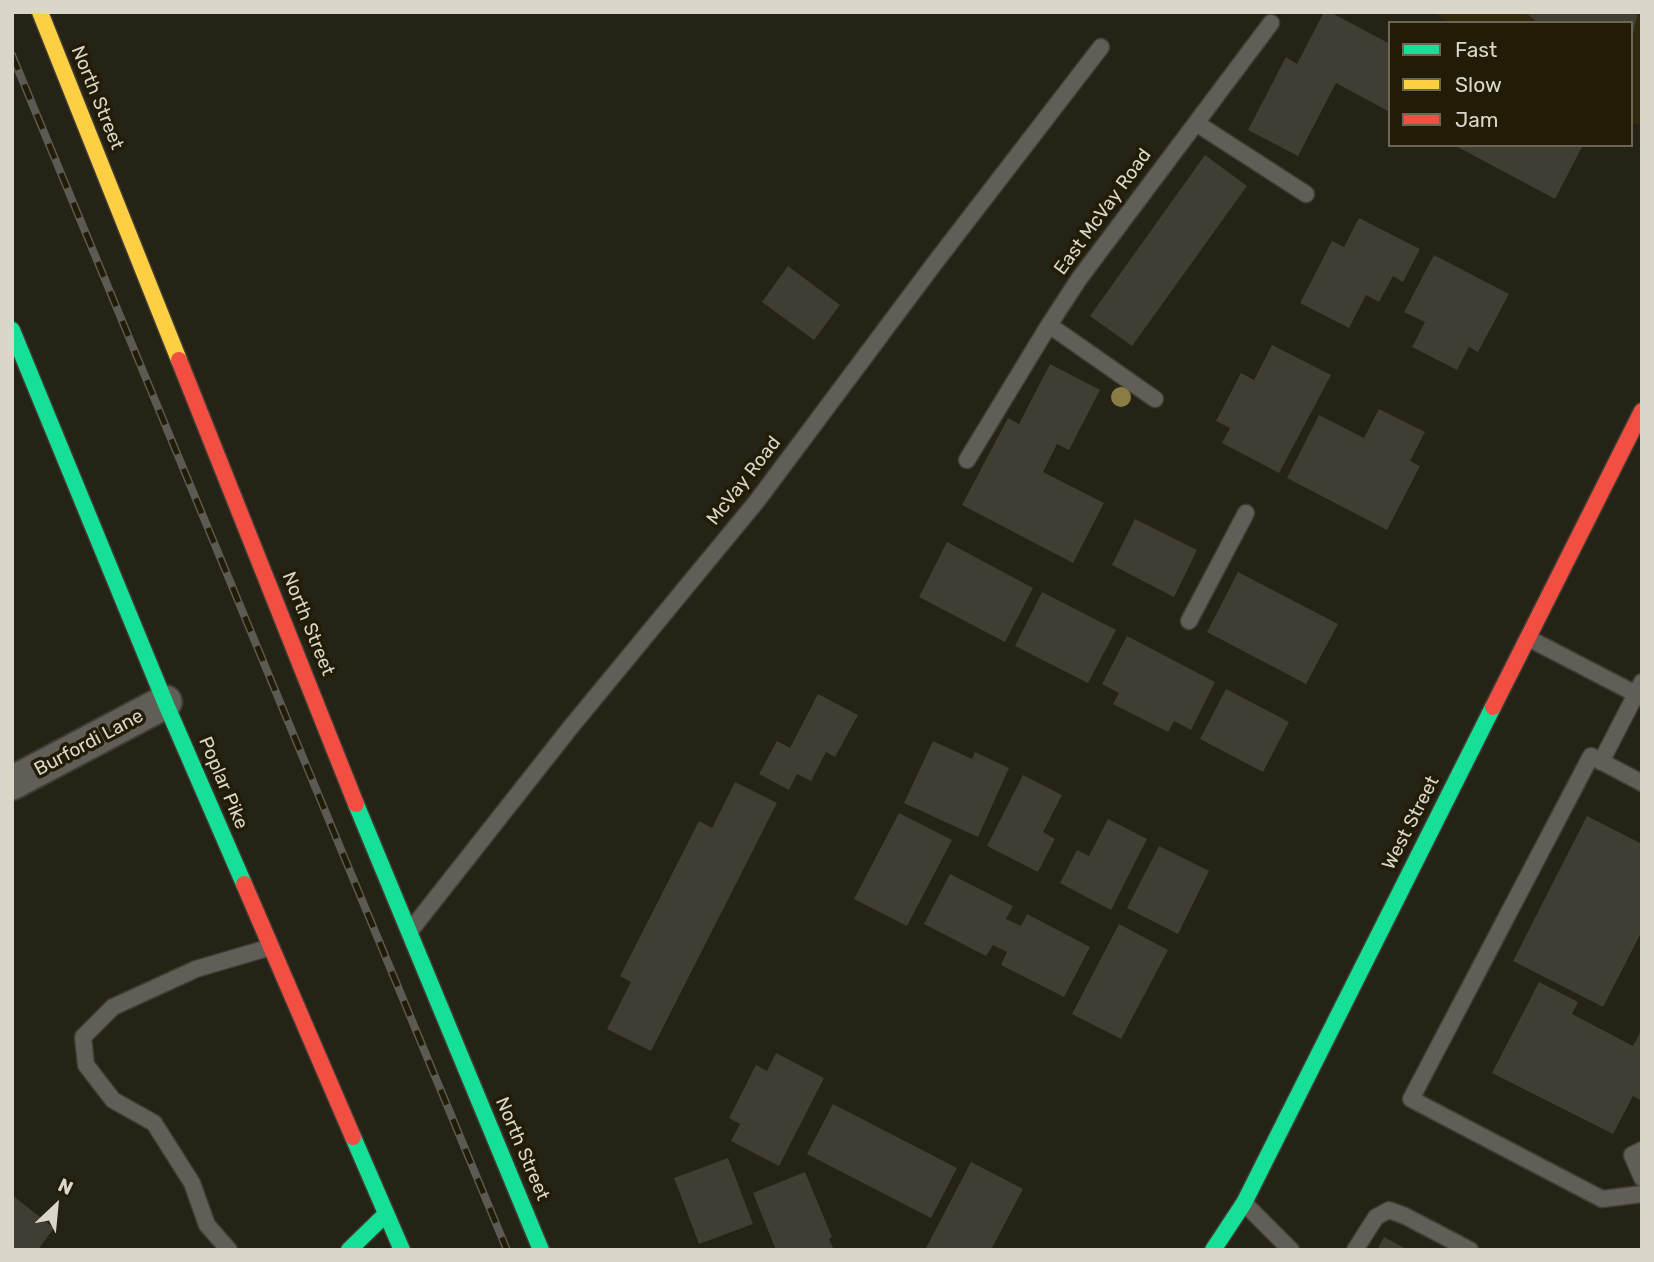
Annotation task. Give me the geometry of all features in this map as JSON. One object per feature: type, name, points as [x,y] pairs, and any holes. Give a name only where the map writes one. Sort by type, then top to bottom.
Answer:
[{"type":"main road","name":"North Street","points":[[40,12],[408,933],[541,1250]]},
{"type":"main road","name":"Poplar Pike","points":[[12,330],[165,702],[402,1250]]},
{"type":"main road","name":"West Street","points":[[1213,1250],[1244,1203],[1642,411]]},
{"type":"main road","points":[[349,1250],[386,1214]]},
{"type":"street","name":"Burfordi Lane","points":[[12,783],[165,702]]},
{"type":"lane","name":"East McVay Road","points":[[967,460],[1079,279],[1271,23]]},
{"type":"lane","name":"McVay Road","points":[[408,933],[570,727],[757,501],[1101,47]]},
{"type":"lane","points":[[1195,123],[1306,194]]},
{"type":"lane","points":[[1049,325],[1155,400]]},
{"type":"lane","points":[[1189,621],[1246,513]]},
{"type":"lane","points":[[1528,638],[1640,691],[1601,762]]},
{"type":"lane","points":[[1642,783],[1591,756],[1411,1099],[1602,1199],[1642,1194]]},
{"type":"lane","points":[[229,1250],[208,1225],[192,1183],[154,1123],[113,1100],[86,1065],[83,1037],[113,1007],[196,969],[271,947]]},
{"type":"lane","points":[[1642,1150],[1632,1155],[1642,1178]]},
{"type":"lane","points":[[1244,1203],[1292,1250]]},
{"type":"lane","points":[[1355,1250],[1376,1217],[1389,1210],[1470,1250]]},
{"type":"shaded area","points":[[1433,12],[1642,12],[1642,126],[1633,124],[1633,21],[1447,21]]},
{"type":"building","points":[[1324,12],[1330,12],[1388,43],[1388,111],[1336,83],[1298,156],[1248,130],[1286,57],[1297,64]]},
{"type":"building","points":[[1525,12],[1638,12],[1633,34],[1633,21],[1536,21]]},
{"type":"building","points":[[1458,147],[1582,147],[1555,199]]},
{"type":"building","points":[[1205,155],[1247,186],[1132,346],[1090,316]]},
{"type":"building","points":[[1359,218],[1420,249],[1403,282],[1393,276],[1379,302],[1366,295],[1349,328],[1300,303],[1332,241],[1344,247]]},
{"type":"building","points":[[1434,255],[1509,294],[1478,352],[1469,347],[1457,370],[1412,347],[1425,322],[1404,312]]},
{"type":"building","points":[[788,266],[840,305],[814,340],[762,302]]},
{"type":"building","points":[[1272,345],[1331,375],[1279,473],[1222,443],[1230,428],[1216,421],[1241,373],[1254,380]]},
{"type":"building","points":[[1050,364],[1100,390],[1069,450],[1057,444],[1043,472],[1104,503],[1073,563],[962,505],[1008,418],[1019,424]]},
{"type":"building","points":[[1379,409],[1425,432],[1410,461],[1420,466],[1387,530],[1287,478],[1319,415],[1364,438]]},
{"type":"building","points":[[1135,519],[1197,550],[1174,597],[1112,565]]},
{"type":"building","points":[[947,542],[1033,588],[1005,642],[919,597]]},
{"type":"building","points":[[1238,572],[1338,624],[1306,684],[1207,632]]},
{"type":"building","points":[[1042,592],[1116,630],[1088,683],[1015,646]]},
{"type":"building","points":[[1127,636],[1215,682],[1191,730],[1174,721],[1168,732],[1113,704],[1119,693],[1102,684]]},
{"type":"building","points":[[1226,689],[1289,722],[1263,772],[1200,739]]},
{"type":"building","points":[[818,694],[858,715],[835,757],[826,752],[811,781],[797,774],[789,790],[759,774],[777,741],[790,748]]},
{"type":"building","points":[[933,741],[972,759],[975,752],[1009,768],[978,837],[904,803]]},
{"type":"building","points":[[1023,775],[1062,795],[1043,832],[1055,839],[1038,872],[987,846]]},
{"type":"building","points":[[735,782],[777,803],[651,1051],[607,1029],[631,982],[620,976],[699,821],[712,828]]},
{"type":"building","points":[[899,813],[952,840],[907,926],[854,899]]},
{"type":"building","points":[[1587,816],[1642,844],[1642,931],[1603,1007],[1513,961]]},
{"type":"building","points":[[1108,819],[1147,839],[1111,910],[1060,883],[1077,850],[1089,856]]},
{"type":"building","points":[[1159,846],[1209,871],[1178,934],[1127,908]]},
{"type":"building","points":[[950,874],[1013,906],[1006,919],[1021,926],[1027,914],[1090,947],[1064,997],[1001,965],[1007,952],[993,945],[986,956],[924,924]]},
{"type":"building","points":[[1119,924],[1168,950],[1121,1039],[1072,1014]]},
{"type":"building","points":[[1539,982],[1578,1002],[1572,1014],[1633,1046],[1642,1029],[1642,1101],[1633,1096],[1613,1134],[1492,1073]]},
{"type":"building","points":[[776,1053],[824,1078],[779,1166],[731,1141],[740,1124],[729,1118],[756,1065],[767,1071]]},
{"type":"building","points":[[833,1104],[957,1168],[931,1218],[807,1154]]},
{"type":"building","points":[[728,1158],[753,1224],[699,1244],[674,1178]]},
{"type":"building","points":[[971,1162],[1023,1189],[991,1250],[925,1250]]},
{"type":"building","points":[[805,1172],[832,1237],[829,1239],[834,1250],[776,1250],[753,1193]]},
{"type":"building","points":[[12,1195],[54,1228],[40,1247],[44,1250],[12,1250]]},
{"type":"building","points":[[1384,1237],[1408,1250],[1377,1250]]},
{"type":"railway","points":[[12,55],[507,1250]]},
{"type":"traffic: fast","points":[[12,330],[165,702],[244,884]]},
{"type":"traffic: fast","points":[[1213,1250],[1244,1203],[1493,707]]},
{"type":"traffic: fast","points":[[356,804],[541,1250]]},
{"type":"traffic: fast","points":[[353,1137],[402,1250]]},
{"type":"traffic: fast","points":[[349,1250],[386,1214]]},
{"type":"traffic: slow","points":[[40,12],[179,360]]},
{"type":"traffic: jam","points":[[179,360],[356,804]]},
{"type":"traffic: jam","points":[[1493,707],[1642,411]]},
{"type":"traffic: jam","points":[[244,884],[353,1137]]}]
